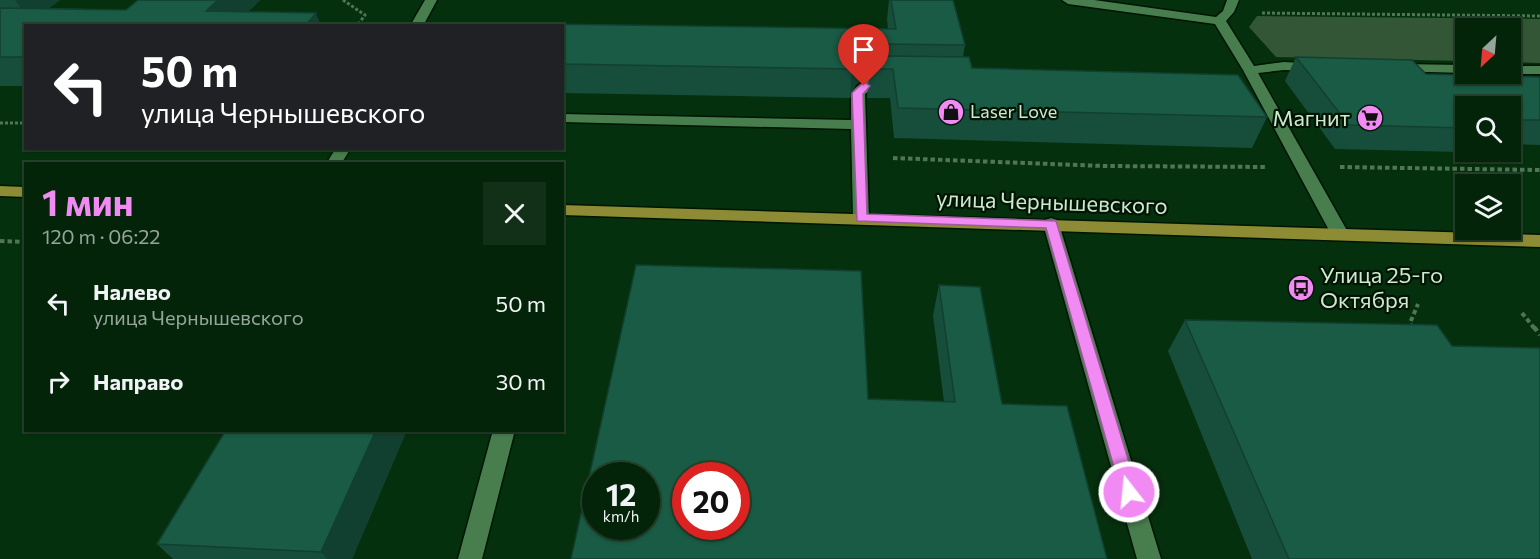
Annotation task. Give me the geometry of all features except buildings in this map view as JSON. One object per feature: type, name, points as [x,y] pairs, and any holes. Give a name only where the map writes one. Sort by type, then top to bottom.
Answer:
[{"type":"main road","points":[[0,191],[24,192]]},
{"type":"main road","name":"улица Чернышевского","points":[[564,211],[861,218],[1540,241]]},
{"type":"street","points":[[417,24],[431,0]]},
{"type":"street","points":[[1068,0],[1227,11],[1250,70],[1340,234]]},
{"type":"street","points":[[1250,70],[1284,66],[1329,67]]},
{"type":"street","points":[[1386,68],[1455,69]]},
{"type":"street","points":[[1521,70],[1540,70]]},
{"type":"street","points":[[861,218],[858,93],[864,86],[879,80],[910,78]]},
{"type":"street","points":[[564,118],[857,124]]},
{"type":"street","points":[[1051,224],[1149,559]]},
{"type":"street","points":[[470,559],[503,432]]},
{"type":"path","points":[[343,0],[365,15],[358,24]]},
{"type":"path","points":[[1259,13],[1540,16]]},
{"type":"path","points":[[0,123],[24,123]]},
{"type":"path","points":[[860,157],[1104,166],[1540,170]]},
{"type":"path","points":[[0,241],[24,242]]},
{"type":"path","points":[[1378,300],[1403,300]]},
{"type":"path","points":[[1415,333],[1410,323],[1419,304]]},
{"type":"path","points":[[1522,313],[1540,335]]},
{"type":"green space","points":[[1257,16],[1455,18],[1455,61],[1276,57],[1249,27]]},
{"type":"green space","points":[[1521,19],[1540,19],[1540,63],[1521,62]]},
{"type":"place","name":"Laser Love","points":[[951,112]]},
{"type":"place","name":"Магнит","points":[[1370,118]]},
{"type":"place","name":"Улица 25-го Октября","points":[[1301,288]]},
{"type":"route","points":[[864,86],[858,93],[857,124],[861,218],[1051,224],[1129,492]]}]
